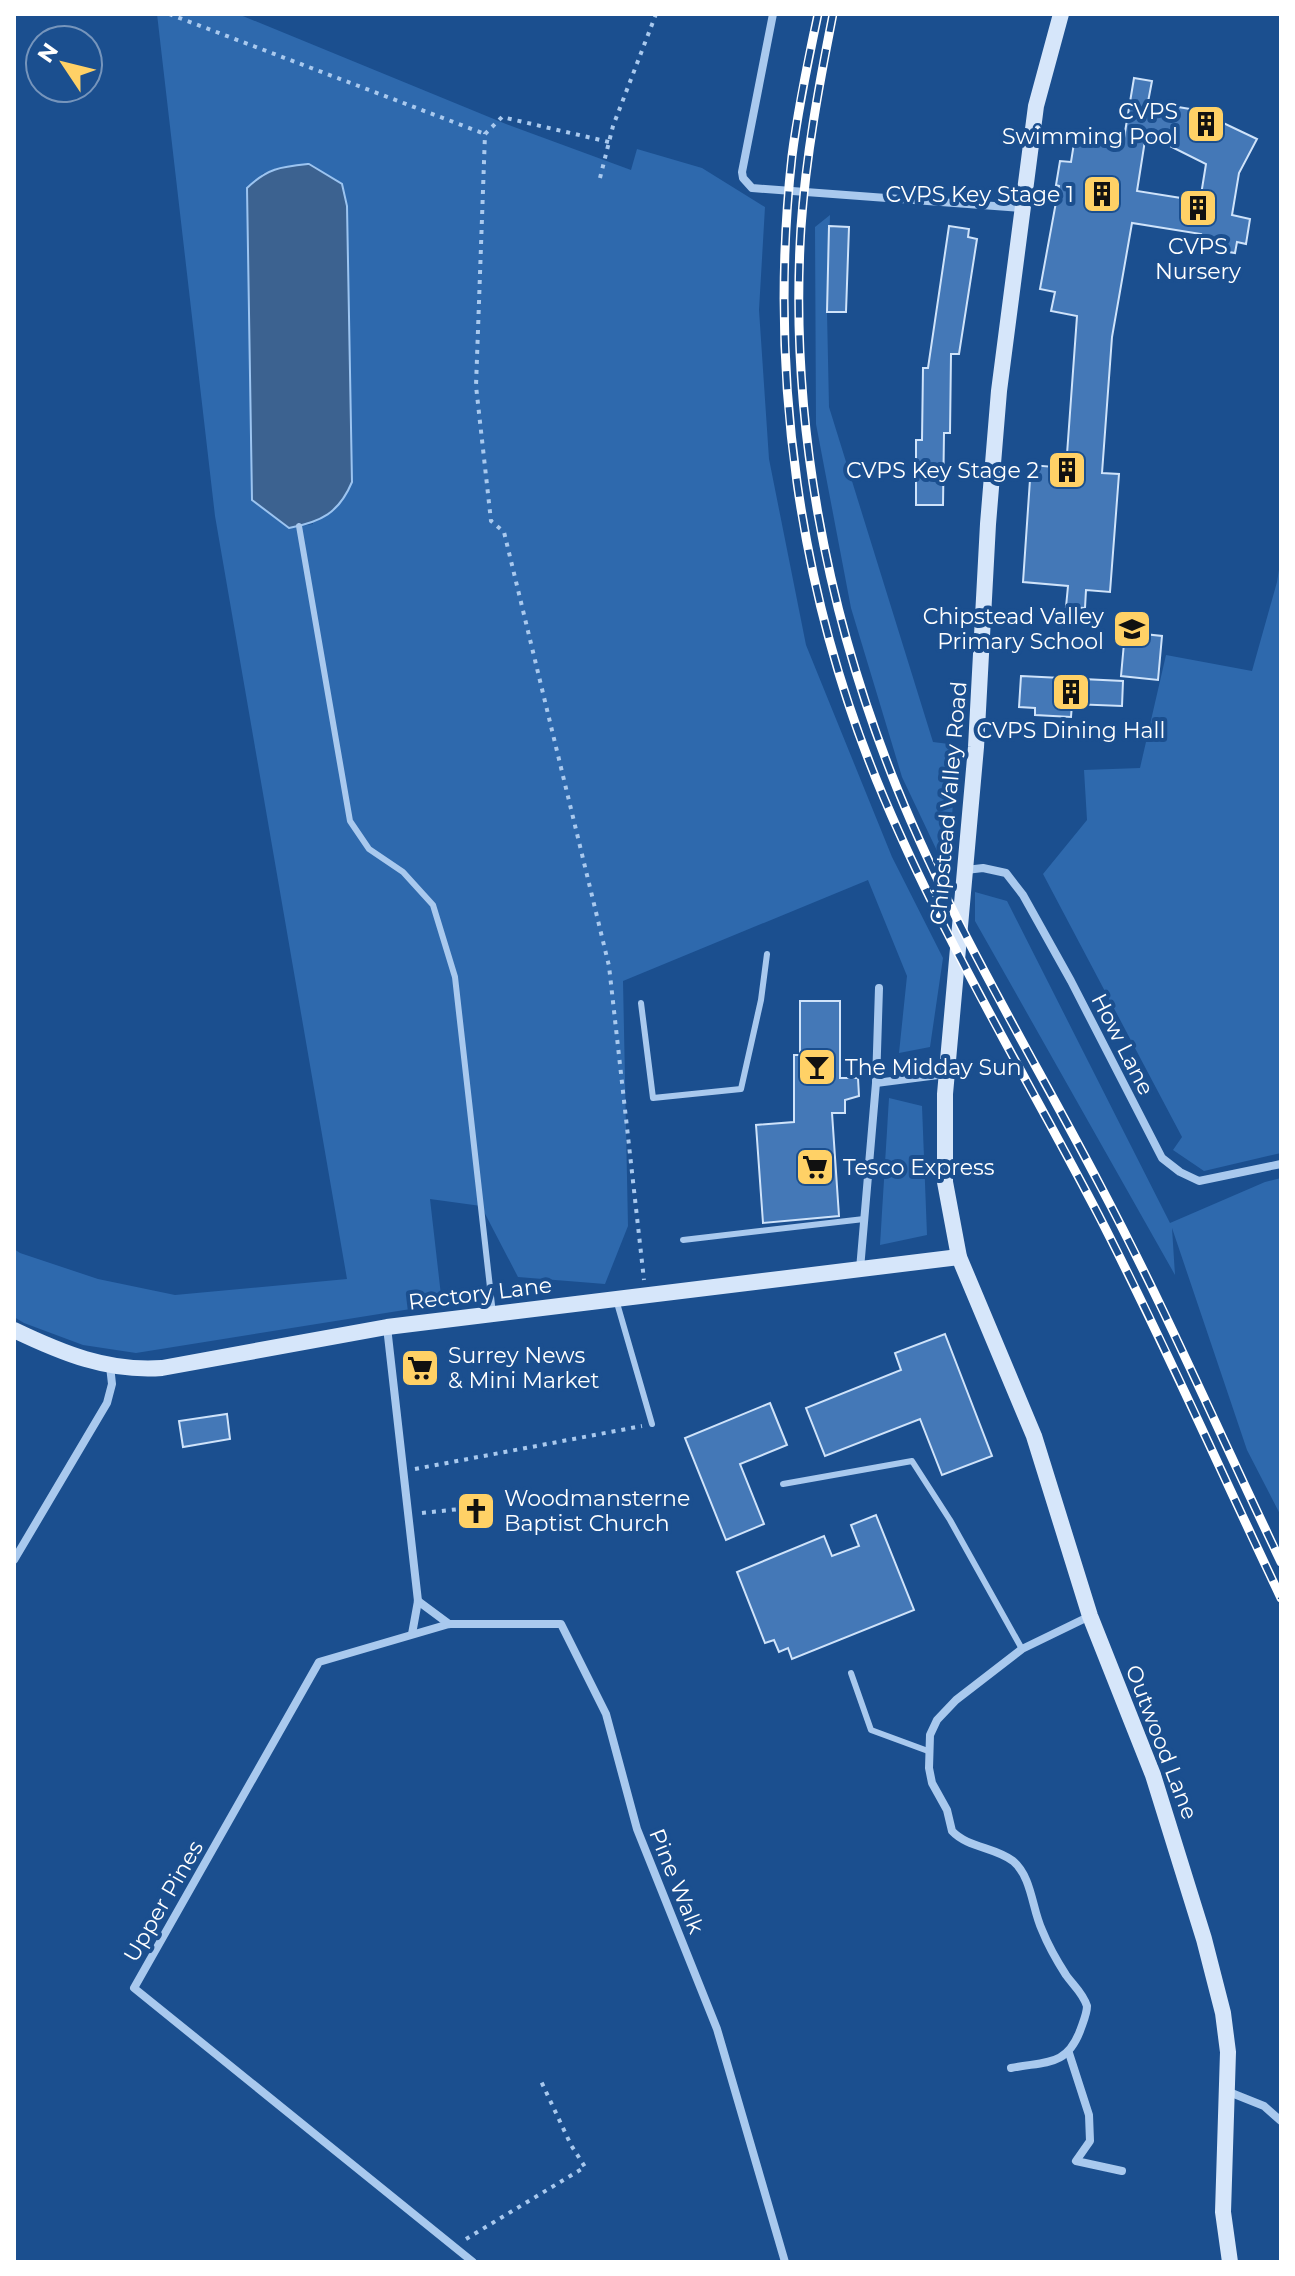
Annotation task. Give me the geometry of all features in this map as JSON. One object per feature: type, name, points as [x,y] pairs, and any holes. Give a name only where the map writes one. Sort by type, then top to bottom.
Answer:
[{"type":"main road","name":"Chipstead Valley Road","points":[[959,1257],[944,1170],[947,1074],[976,747],[994,450],[1036,106],[1061,14]]},
{"type":"main road","name":"Rectory Lane","points":[[14,1330],[60,1350],[110,1366],[134,1370],[162,1368],[387,1327],[959,1257]]},
{"type":"main road","name":"Outwood Lane","points":[[959,1257],[1034,1436],[1090,1616],[1153,1775],[1180,1856],[1223,2013],[1229,2092],[1223,2212],[1230,2262]]},
{"type":"street","points":[[773,14],[742,172],[752,188],[1022,208]]},
{"type":"street","name":"How Lane","points":[[966,870],[995,869],[1006,873],[1018,888],[1071,981],[1162,1158],[1199,1181],[1281,1164]]},
{"type":"street","points":[[860,1269],[876,1083],[879,988]]},
{"type":"street","points":[[876,1083],[947,1074]]},
{"type":"street","points":[[387,1327],[418,1601],[412,1634]]},
{"type":"street","points":[[14,1560],[107,1403],[112,1384],[110,1366]]},
{"type":"street","points":[[418,1601],[449,1624]]},
{"type":"street","points":[[1011,2068],[1059,2059],[1069,2053],[1087,2012],[1085,1999],[1067,1977],[1041,1929],[1019,1867],[1006,1857],[969,1843],[952,1831],[947,1810],[932,1783],[928,1751],[930,1735],[947,1709],[1022,1649],[1090,1616]]},
{"type":"street","name":"Pine Walk","points":[[412,1634],[449,1624],[561,1624],[606,1714],[637,1829],[717,2029],[785,2262]]},
{"type":"street","name":"Upper Pines","points":[[412,1634],[319,1662],[134,1988],[473,2262]]},
{"type":"street","points":[[1069,2053],[1089,2115],[1090,2141],[1076,2161],[1122,2171]]},
{"type":"street","points":[[1229,2092],[1264,2106],[1281,2121]]},
{"type":"lane","points":[[299,526],[350,821],[369,849],[403,872],[433,905],[455,977],[493,1314]]},
{"type":"lane","points":[[641,1003],[653,1098],[741,1089],[761,1000],[767,954]]},
{"type":"lane","points":[[683,1240],[864,1219]]},
{"type":"lane","points":[[616,1299],[652,1424]]},
{"type":"lane","points":[[783,1484],[912,1461],[950,1520],[1022,1649]]},
{"type":"lane","points":[[851,1673],[871,1730],[928,1751]]},
{"type":"path","points":[[169,14],[485,134]]},
{"type":"path","points":[[600,178],[609,142],[656,14]]},
{"type":"path","points":[[609,142],[502,117],[485,134],[476,386],[491,521],[504,532],[609,966],[646,1295]]},
{"type":"path","points":[[403,1471],[652,1424]]},
{"type":"path","points":[[408,1514],[460,1509]]},
{"type":"path","points":[[454,2247],[585,2167],[571,2145],[540,2079]]},
{"type":"shaded area","points":[[157,14],[238,14],[506,124],[631,170],[637,149],[702,168],[765,207],[759,310],[769,459],[806,645],[892,857],[943,958],[930,1047],[899,1053],[907,976],[868,880],[623,981],[628,1226],[605,1284],[518,1277],[481,1206],[430,1199],[442,1304],[136,1353],[83,1345],[14,1317],[14,1249],[98,1279],[175,1295],[347,1279],[215,516]],"holes":[[[309,164],[321,172],[313,524],[289,528],[262,174],[277,168]]]},
{"type":"shaded area","points":[[309,164],[342,184],[347,206],[352,482],[335,509],[311,523],[289,528],[252,500],[247,188],[261,176],[275,170]]},
{"type":"shaded area","points":[[830,215],[827,312],[829,407],[933,742],[957,745],[948,874],[902,777],[851,608],[816,424],[815,227]]},
{"type":"shaded area","points":[[1281,557],[1281,1153],[1204,1171],[1173,1150],[1182,1137],[1043,874],[1087,820],[1084,770],[1140,768],[1166,655],[1252,671]]},
{"type":"shaded area","points":[[975,892],[1007,901],[1170,1223],[1281,1178],[1281,1516],[1247,1450],[1172,1228],[1175,1275],[975,921]]},
{"type":"shaded area","points":[[889,1098],[922,1106],[927,1235],[880,1245]]},
{"type":"building","points":[[1134,78],[1152,81],[1148,102],[1196,110],[1257,139],[1239,173],[1232,215],[1250,219],[1246,244],[1237,242],[1235,253],[1198,247],[1201,234],[1132,223],[1112,337],[1102,473],[1119,474],[1110,592],[1086,590],[1085,608],[1066,607],[1068,586],[1023,582],[1031,465],[1066,468],[1077,316],[1051,311],[1055,292],[1040,289],[1059,186],[1056,185],[1060,161],[1071,162],[1075,137],[1123,144]],"holes":[[[1146,134],[1206,164],[1200,201],[1137,191]]]},
{"type":"building","points":[[829,226],[849,227],[846,312],[827,312]]},
{"type":"building","points":[[949,226],[969,229],[968,237],[977,239],[959,354],[951,354],[950,433],[944,433],[943,505],[916,505],[916,440],[922,440],[923,368],[928,368]]},
{"type":"building","points":[[1125,632],[1162,636],[1158,680],[1121,676]]},
{"type":"building","name":"CVPS Dining Hall","points":[[1021,676],[1123,681],[1122,706],[1072,704],[1071,717],[1035,715],[1035,708],[1019,707]]},
{"type":"building","points":[[800,1001],[840,1001],[840,1078],[858,1078],[859,1096],[845,1100],[845,1113],[832,1113],[839,1216],[763,1223],[756,1125],[794,1122],[794,1055],[800,1055]]},
{"type":"building","points":[[945,1334],[992,1456],[942,1475],[920,1419],[825,1456],[806,1408],[901,1370],[895,1353]]},
{"type":"building","points":[[770,1403],[787,1445],[740,1464],[764,1524],[726,1540],[685,1438]]},
{"type":"building","points":[[227,1414],[230,1439],[183,1447],[179,1421]]},
{"type":"building","points":[[876,1515],[914,1610],[792,1659],[788,1648],[779,1652],[774,1640],[765,1643],[737,1572],[824,1536],[832,1556],[859,1546],[851,1525]]},
{"type":"railway","points":[[818,14],[792,156],[784,319],[788,401],[797,483],[811,564],[830,644],[855,722],[908,852],[960,957],[1122,1261],[1281,1598]]},
{"type":"railway","points":[[833,14],[806,173],[799,299],[807,442],[832,584],[850,653],[897,788],[943,890],[1125,1233],[1281,1562]]},
{"type":"place","name":"CVPS Swimming Pool","points":[[1206,124]]},
{"type":"place","name":"CVPS Key Stage 1","points":[[1102,194]]},
{"type":"place","name":"CVPS Nursery","points":[[1198,208]]},
{"type":"place","name":"CVPS Key Stage 2","points":[[1067,470]]},
{"type":"place","name":"Chipstead Valley Primary School","points":[[1132,629]]},
{"type":"place","name":"CVPS Dining Hall","points":[[1071,692]]},
{"type":"place","name":"The Midday Sun","points":[[817,1067]]},
{"type":"place","name":"Tesco Express","points":[[815,1167]]},
{"type":"place","name":"Surrey News & Mini Market","points":[[420,1368]]},
{"type":"place","name":"Woodmansterne Baptist Church","points":[[476,1511]]}]
